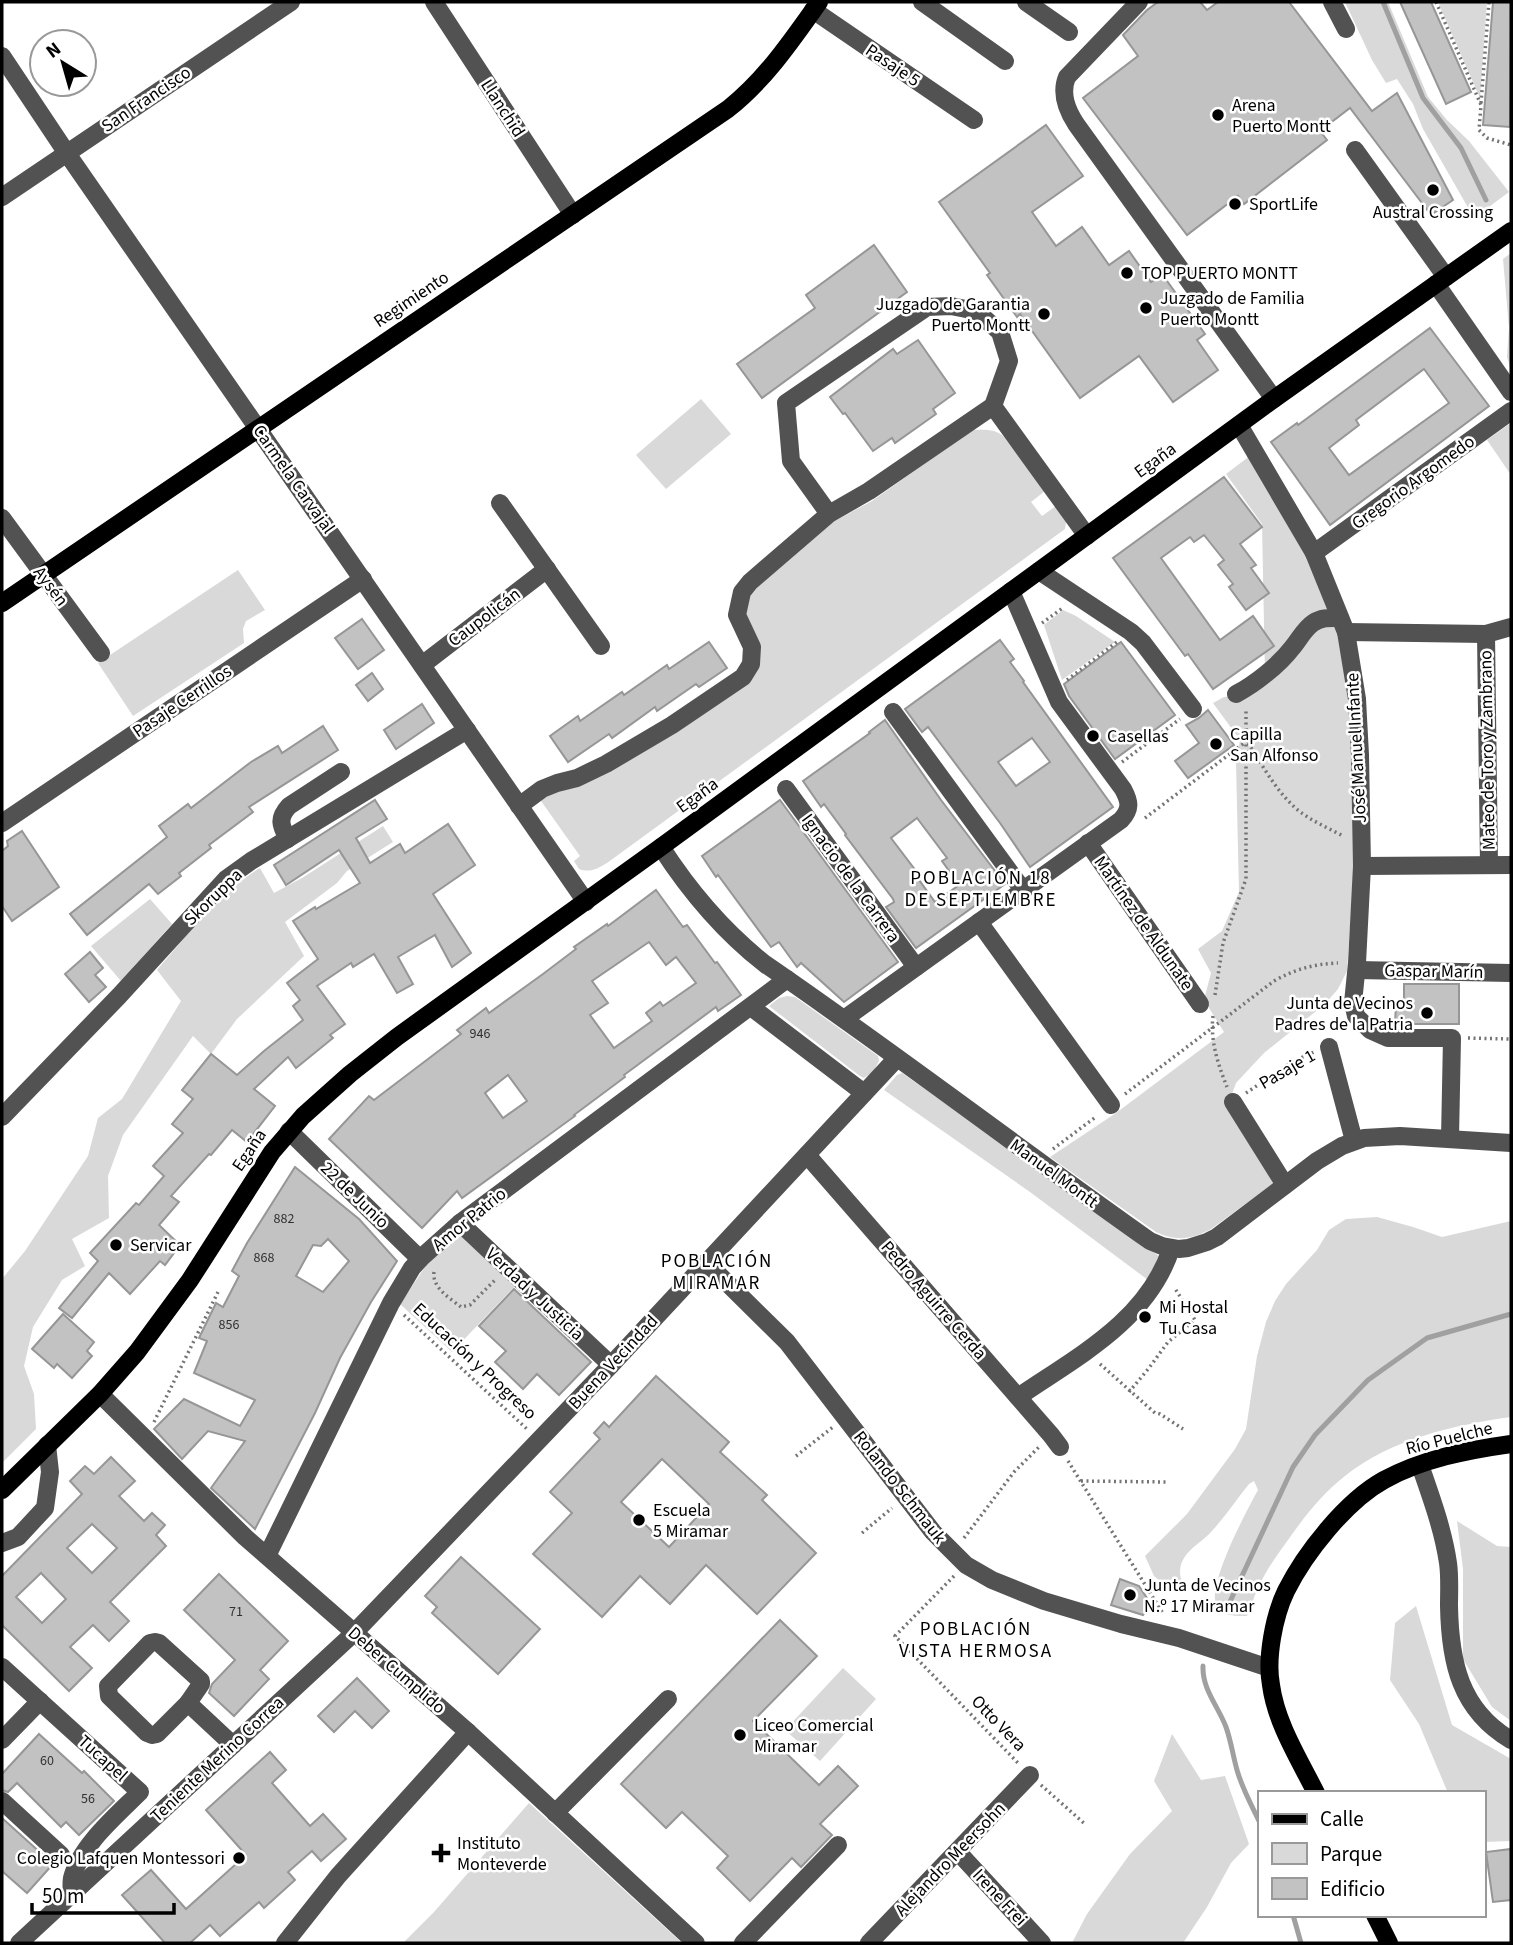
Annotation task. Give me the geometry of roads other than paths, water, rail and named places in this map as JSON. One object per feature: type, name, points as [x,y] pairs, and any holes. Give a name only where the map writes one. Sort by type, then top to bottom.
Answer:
[{"type":"main road","name":"Regimiento","points":[[2,603],[739,100],[774,63],[816,6]]},
{"type":"main road","name":"Egaña","points":[[2,1490],[100,1394],[136,1352],[223,1230],[271,1152],[321,1100],[374,1055],[1274,399],[1511,231]]},
{"type":"main road","name":"Río Puelche","points":[[1315,1791],[1285,1731],[1270,1682],[1272,1640],[1282,1602],[1294,1578],[1336,1520],[1361,1496],[1382,1481],[1420,1465],[1511,1444]]},
{"type":"main road","points":[[1376,1917],[1389,1943]]},
{"type":"street","name":"San Francisco","points":[[2,197],[291,2]]},
{"type":"street","name":"Llanchid","points":[[434,2],[573,215]]},
{"type":"street","points":[[922,2],[1005,61]]},
{"type":"street","points":[[1026,2],[1069,32]]},
{"type":"street","points":[[1139,2],[1071,72],[1065,83],[1066,103],[1076,124],[1274,399]]},
{"type":"street","points":[[1332,2],[1346,29]]},
{"type":"street","name":"Pasaje 5","points":[[816,6],[974,120]]},
{"type":"street","name":"Carmela Carvajal","points":[[2,56],[586,902]]},
{"type":"street","points":[[1355,150],[1411,228],[1511,392]]},
{"type":"street","points":[[519,806],[542,789],[577,778],[606,764],[743,677],[752,657],[749,640],[737,615],[742,592],[761,572],[829,514],[869,491],[993,406],[1009,361],[1000,332],[976,311],[951,306],[927,307],[786,403],[790,461],[829,514]]},
{"type":"street","points":[[993,406],[1087,536]]},
{"type":"street","name":"Gregorio Argomedo","points":[[1314,554],[1511,411]]},
{"type":"street","name":"José Manuel Infante","points":[[1240,425],[1314,554],[1343,625],[1357,699],[1362,845],[1353,1003],[1356,1016],[1370,1030],[1388,1038],[1452,1038],[1450,1138]]},
{"type":"street","points":[[500,503],[601,646]]},
{"type":"street","name":"Aysén","points":[[2,517],[101,653]]},
{"type":"street","name":"Caupolicán","points":[[422,664],[547,569]]},
{"type":"street","points":[[1040,571],[1131,632],[1143,643],[1194,709]]},
{"type":"street","name":"Pasaje Cerrillos","points":[[2,823],[363,579]]},
{"type":"street","points":[[844,1019],[1121,820],[1129,808],[1128,800],[1110,771],[1059,702],[1011,592]]},
{"type":"street","points":[[1243,690],[1288,653],[1308,626],[1323,618],[1343,625],[1486,634],[1511,627]]},
{"type":"street","name":"Mateo de Toro y Zambrano","points":[[1486,634],[1489,866]]},
{"type":"street","points":[[893,712],[1023,890]]},
{"type":"street","name":"Skoruppa","points":[[2,1117],[119,996],[226,879],[467,730]]},
{"type":"street","points":[[288,839],[281,827],[283,813],[289,806],[341,772]]},
{"type":"street","name":"Ignacio de la Carrera","points":[[786,789],[916,967]]},
{"type":"street","name":"Martínez de Aldunate","points":[[1088,844],[1200,1003]]},
{"type":"street","name":"Manuel Montt","points":[[661,847],[680,878],[724,929],[744,947],[1150,1241],[1171,1249]]},
{"type":"street","points":[[1362,866],[1511,865]]},
{"type":"street","points":[[979,922],[1111,1105]]},
{"type":"street","name":"Gaspar Marín","points":[[1357,967],[1511,973]]},
{"type":"street","name":"Amor Patrio","points":[[267,1556],[391,1303],[420,1259],[460,1223],[787,979]]},
{"type":"street","points":[[751,1007],[864,1093]]},
{"type":"street","points":[[1329,1047],[1354,1141]]},
{"type":"street","name":"Buena Vecindad","points":[[354,1633],[611,1365],[897,1058]]},
{"type":"street","points":[[1233,1102],[1285,1185]]},
{"type":"street","name":"22 de Junio","points":[[289,1131],[420,1259]]},
{"type":"street","points":[[1018,1397],[1120,1326],[1156,1281],[1171,1249],[1188,1248],[1217,1237],[1317,1161],[1354,1141],[1377,1136],[1511,1143]]},
{"type":"street","name":"Pedro Aguirre Cerda","points":[[807,1155],[1056,1441]]},
{"type":"street","name":"Verdad y Justicia","points":[[460,1223],[611,1365]]},
{"type":"street","name":"Rolando Schmauk","points":[[706,1262],[787,1342],[905,1497],[959,1559],[978,1573],[1044,1601],[1179,1638],[1269,1668]]},
{"type":"street","name":"Deber Cumplido","points":[[100,1394],[207,1502],[468,1732],[696,1943]]},
{"type":"street","points":[[2,1544],[19,1537],[45,1508],[50,1472],[47,1445]]},
{"type":"street","points":[[1420,1465],[1445,1546],[1450,1581],[1450,1633],[1460,1681],[1477,1713],[1491,1727],[1511,1740]]},
{"type":"street","name":"Teniente Merino Correa","points":[[19,1943],[354,1633]]},
{"type":"street","points":[[155,1642],[201,1681],[200,1687],[188,1703],[157,1734],[152,1735],[109,1696],[108,1686],[150,1643],[155,1642]]},
{"type":"street","name":"Tucapel","points":[[2,1667],[140,1792],[91,1844],[72,1879],[71,1895]]},
{"type":"street","points":[[555,1813],[668,1699]]},
{"type":"street","points":[[2,1740],[40,1701]]},
{"type":"street","points":[[188,1703],[233,1745]]},
{"type":"street","points":[[285,1943],[338,1876],[468,1732]]},
{"type":"street","name":"Alejandro Meersohn","points":[[869,1943],[1030,1775]]},
{"type":"street","points":[[2,1801],[61,1855]]},
{"type":"street","points":[[743,1943],[838,1845]]},
{"type":"street","name":"Irene Frei","points":[[958,1852],[1042,1943]]},
{"type":"waterway","points":[[1383,2],[1423,98],[1461,148],[1486,200]]},
{"type":"waterway","points":[[1227,1608],[1293,1467],[1315,1435],[1368,1380],[1427,1338],[1511,1314]]},
{"type":"waterway","points":[[1203,1666],[1205,1682],[1226,1727],[1239,1777],[1258,1819]]},
{"type":"waterway","points":[[1294,1917],[1301,1943]]},
{"type":"place","name":"Arena Puerto Montt","points":[[1218,115]]},
{"type":"place","name":"Austral Crossing","points":[[1433,190]]},
{"type":"place","name":"SportLife","points":[[1235,204]]},
{"type":"place","name":"TOP PUERTO MONTT","points":[[1127,273]]},
{"type":"place","name":"Juzgado de Familia Puerto Montt","points":[[1146,308]]},
{"type":"place","name":"Juzgado de Garantia Puerto Montt","points":[[1044,314]]},
{"type":"place","name":"Casellas","points":[[1093,736]]},
{"type":"place","name":"Capilla San Alfonso","points":[[1216,744]]},
{"type":"place","name":"Junta de Vecinos Padres de la Patria","points":[[1427,1013]]},
{"type":"place","name":"Servicar","points":[[116,1245]]},
{"type":"place","name":"Mi Hostal Tu Casa","points":[[1145,1317]]},
{"type":"place","name":"Escuela 5 Miramar","points":[[639,1520]]},
{"type":"place","name":"Junta de Vecinos N.º 17 Miramar","points":[[1130,1595]]},
{"type":"place","name":"Liceo Comercial Miramar","points":[[740,1735]]},
{"type":"place","name":"Instituto Monteverde","points":[[441,1853]]},
{"type":"place","name":"Colegio Lafquen Montessori","points":[[239,1858]]},
{"type":"district","name":"POBLACIÓN 18 DE SEPTIEMBRE","points":[[981,888]]},
{"type":"district","name":"POBLACIÓN MIRAMAR","points":[[717,1271]]},
{"type":"district","name":"POBLACIÓN VISTA HERMOSA","points":[[976,1639]]}]
